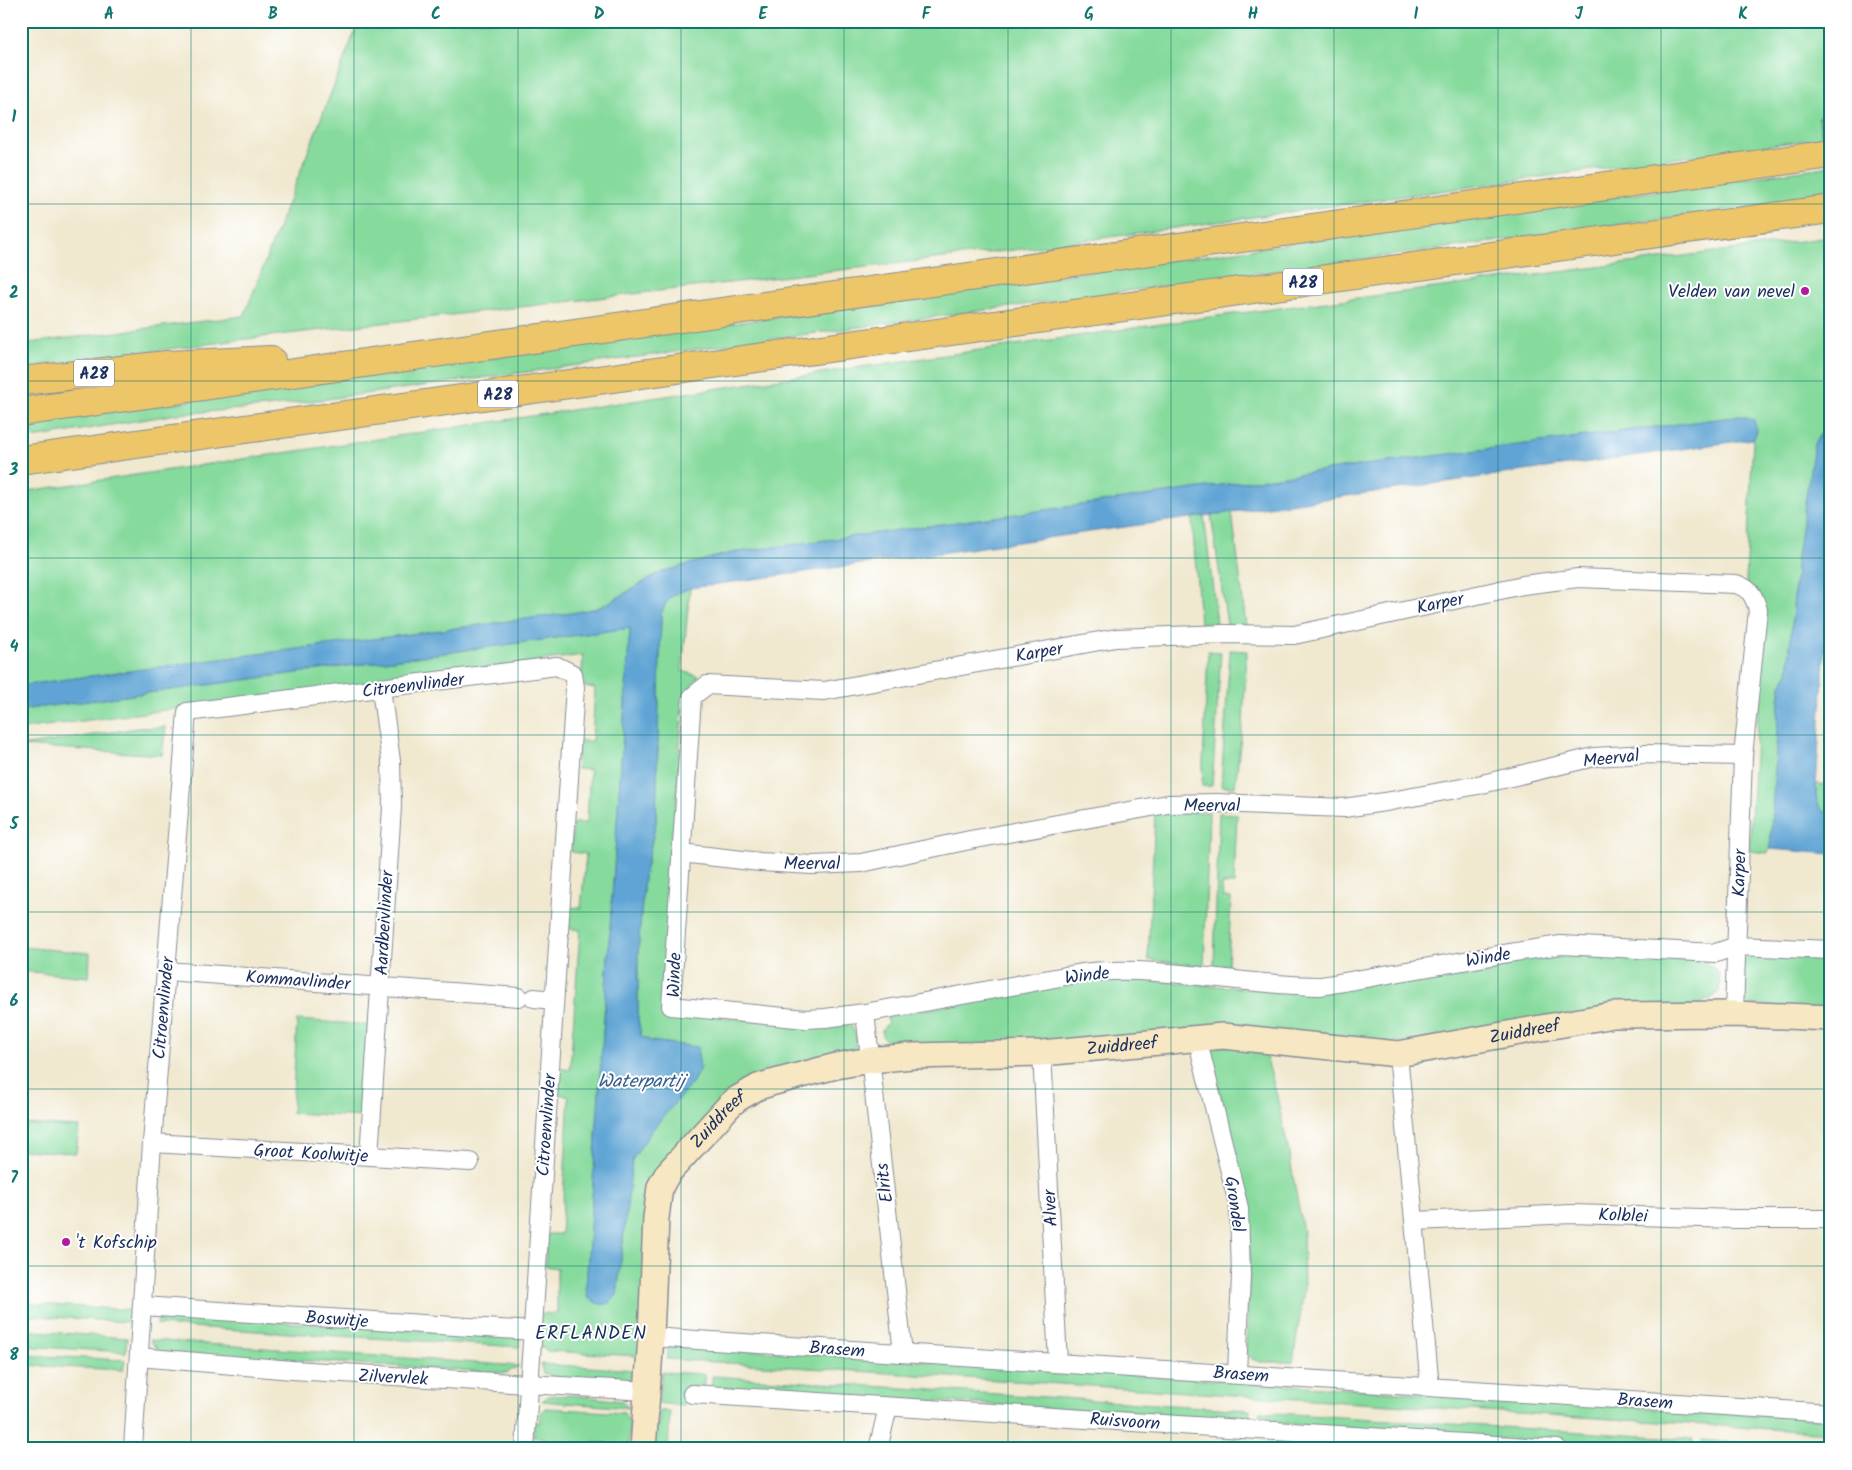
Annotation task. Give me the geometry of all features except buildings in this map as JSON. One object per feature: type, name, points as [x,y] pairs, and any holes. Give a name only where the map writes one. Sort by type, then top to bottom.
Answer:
[{"type":"highway","name":"A28","points":[[21,412],[1831,154]]},
{"type":"highway","name":"A28","points":[[21,460],[1831,209]]},
{"type":"highway","name":"A28","points":[[21,381],[167,365],[439,351]]},
{"type":"street","name":"Karper","points":[[707,684],[824,691],[1116,638],[1225,634],[1294,635],[1523,585],[1578,578],[1736,584],[1748,589],[1754,597],[1758,610],[1743,756],[1734,1014]]},
{"type":"street","name":"Citroenvlinder","points":[[133,1449],[152,1143],[187,712],[557,666],[573,674],[575,687],[525,1449]]},
{"type":"street","name":"Winde","points":[[707,684],[692,697],[671,1006],[806,1019],[865,1013],[1072,975],[1106,971],[1208,976],[1294,986],[1321,986],[1561,945],[1716,952],[1736,946],[1831,950]]},
{"type":"street","name":"Aardbeivlinder","points":[[368,1156],[392,807],[391,761],[381,689]]},
{"type":"street","name":"Meerval","points":[[681,853],[760,862],[812,865],[861,863],[970,840],[1168,804],[1216,803],[1344,808],[1478,785],[1594,757],[1646,754],[1743,756]]},
{"type":"street","name":"Kommavlinder","points":[[166,971],[553,1000]]},
{"type":"street","name":"Elrits","points":[[865,1013],[903,1353]]},
{"type":"street","name":"Zuiddreef","points":[[643,1449],[651,1337],[656,1218],[660,1187],[668,1173],[728,1106],[758,1088],[836,1066],[870,1060],[912,1056],[1042,1054],[1197,1038],[1235,1036],[1398,1054],[1613,1015],[1734,1014],[1831,1018]]},
{"type":"street","name":"Grondel","points":[[1197,1038],[1238,1208],[1241,1275],[1237,1374]]},
{"type":"street","name":"Alver","points":[[1042,1054],[1058,1363]]},
{"type":"street","points":[[1398,1054],[1430,1387]]},
{"type":"street","name":"Groot Koolwitje","points":[[152,1143],[470,1162]]},
{"type":"street","name":"Kolblei","points":[[1415,1220],[1572,1214],[1735,1219],[1831,1219]]},
{"type":"street","name":"Boswitje","points":[[142,1306],[533,1331]]},
{"type":"street","name":"Brasem","points":[[651,1337],[1831,1413]]},
{"type":"street","name":"Zilvervlek","points":[[139,1358],[292,1370],[647,1391]]},
{"type":"street","name":"Ruisvoorn","points":[[692,1394],[1558,1449]]},
{"type":"street","points":[[878,1449],[888,1407]]},
{"type":"green space","points":[[359,21],[1831,21],[1831,115],[1818,117],[1822,138],[1030,248],[270,336],[21,368],[21,344],[244,316]]},
{"type":"green space","points":[[1831,115],[1831,137],[1822,138],[1818,117]]},
{"type":"green space","points":[[1831,166],[1831,196],[267,407],[177,414],[21,440],[21,425]]},
{"type":"green space","points":[[1831,237],[1831,432],[1829,432],[1797,556],[1788,674],[1781,685],[1779,700],[1770,849],[1768,853],[1749,851],[1764,613],[1746,582],[1753,439],[1757,430],[1740,416],[1327,470],[731,553],[657,574],[597,609],[21,686],[21,492],[1210,317]]},
{"type":"green space","points":[[1232,512],[1246,626],[1227,625],[1211,515]]},
{"type":"green space","points":[[1204,516],[1217,623],[1200,624],[1192,518]]},
{"type":"green space","points":[[690,588],[682,671],[699,676],[683,697],[663,1011],[813,1026],[839,1023],[851,1026],[856,1034],[856,1047],[847,1057],[750,1079],[663,1163],[640,1356],[547,1351],[545,1348],[539,1347],[541,1314],[557,1313],[557,1268],[545,1266],[547,1234],[561,1234],[569,1096],[556,1094],[558,1068],[570,1070],[580,930],[567,928],[568,907],[581,908],[586,854],[571,852],[573,823],[587,823],[590,770],[577,769],[578,741],[592,741],[595,688],[581,686],[583,655],[21,729],[21,710],[630,628],[586,1287],[588,1298],[617,1295],[632,1160],[652,1130],[697,1047],[651,1041],[641,1036],[638,1019],[638,952],[644,877],[656,822],[661,614],[671,597]]},
{"type":"green space","points":[[1230,650],[1247,651],[1243,721],[1235,787],[1221,786]]},
{"type":"green space","points":[[1208,651],[1221,652],[1212,786],[1202,786]]},
{"type":"green space","points":[[166,727],[162,755],[21,746],[138,728]]},
{"type":"green space","points":[[1816,784],[1831,785],[1831,814],[1822,809],[1818,802]]},
{"type":"green space","points":[[1209,812],[1204,966],[1148,960],[1155,813]]},
{"type":"green space","points":[[1219,813],[1237,814],[1234,884],[1222,884],[1223,897],[1231,898],[1228,967],[1214,965]]},
{"type":"green space","points":[[21,947],[90,953],[89,977],[21,971]]},
{"type":"green space","points":[[1772,951],[1777,957],[1812,959],[1818,954],[1831,954],[1831,1011],[1749,1005],[1745,1001],[1741,978],[1743,960],[1752,952]]},
{"type":"green space","points":[[1552,954],[1706,959],[1706,964],[1714,968],[1718,974],[1720,982],[1719,991],[1713,998],[1702,1001],[1701,1006],[1407,1042],[1041,1046],[888,1050],[889,1044],[882,1036],[882,1030],[888,1022],[886,1017],[1073,982],[1119,978],[1279,991],[1478,966]]},
{"type":"green space","points":[[297,1020],[370,1025],[365,1117],[292,1113]]},
{"type":"green space","points":[[1219,1046],[1264,1049],[1276,1092],[1303,1232],[1304,1289],[1293,1362],[1260,1362],[1252,1359],[1246,1351],[1250,1267],[1248,1214],[1238,1164],[1211,1059],[1212,1051]]},
{"type":"green space","points":[[21,1124],[79,1127],[76,1153],[21,1150]]},
{"type":"green space","points":[[21,1303],[132,1310],[129,1322],[21,1315]]},
{"type":"green space","points":[[158,1314],[520,1337],[519,1347],[157,1325]]},
{"type":"green space","points":[[21,1330],[127,1338],[126,1352],[21,1346]]},
{"type":"green space","points":[[150,1340],[519,1366],[506,1373],[160,1352]]},
{"type":"green space","points":[[675,1345],[1831,1420],[1831,1433],[667,1359],[668,1348]]},
{"type":"green space","points":[[21,1355],[125,1360],[123,1370],[21,1365]]},
{"type":"green space","points":[[541,1364],[635,1370],[628,1381],[585,1381],[563,1379],[543,1373]]},
{"type":"green space","points":[[662,1372],[705,1374],[703,1388],[686,1386],[683,1406],[658,1403]]},
{"type":"green space","points":[[712,1376],[1250,1410],[1248,1421],[712,1387]]},
{"type":"green space","points":[[574,1395],[621,1401],[629,1408],[542,1401],[549,1396]]},
{"type":"green space","points":[[545,1408],[624,1413],[630,1423],[628,1449],[609,1449],[608,1444],[578,1444],[577,1449],[546,1449],[546,1438],[533,1437],[534,1423],[539,1423],[540,1415]]},
{"type":"green space","points":[[659,1411],[670,1411],[668,1449],[650,1449],[652,1424],[659,1424]]},
{"type":"green space","points":[[1260,1412],[1693,1439],[1692,1449],[1641,1449],[1259,1422]]},
{"type":"green space","points":[[1702,1440],[1825,1449],[1739,1449],[1702,1446]]},
{"type":"water","name":"Waterpartij","points":[[1740,416],[1754,420],[1757,431],[1753,439],[690,588],[671,597],[661,615],[656,822],[644,877],[638,952],[638,1019],[641,1036],[651,1041],[697,1047],[700,1068],[693,1082],[652,1130],[632,1160],[617,1295],[607,1304],[596,1303],[588,1298],[586,1287],[630,628],[21,710],[21,686],[597,608],[657,574],[731,553],[1327,470]]},
{"type":"water","points":[[1831,432],[1831,550],[1816,787],[1818,804],[1823,810],[1831,814],[1831,854],[1770,849],[1779,700],[1781,685],[1788,674],[1797,556],[1814,444],[1820,434]]},
{"type":"water","points":[[608,1443],[609,1449],[577,1449],[578,1444]]},
{"type":"place","name":"Velden van nevel","points":[[1805,291]]},
{"type":"place","name":"'t Kofschip","points":[[66,1242]]},
{"type":"district","name":"ERFLANDEN","points":[[591,1332]]}]
